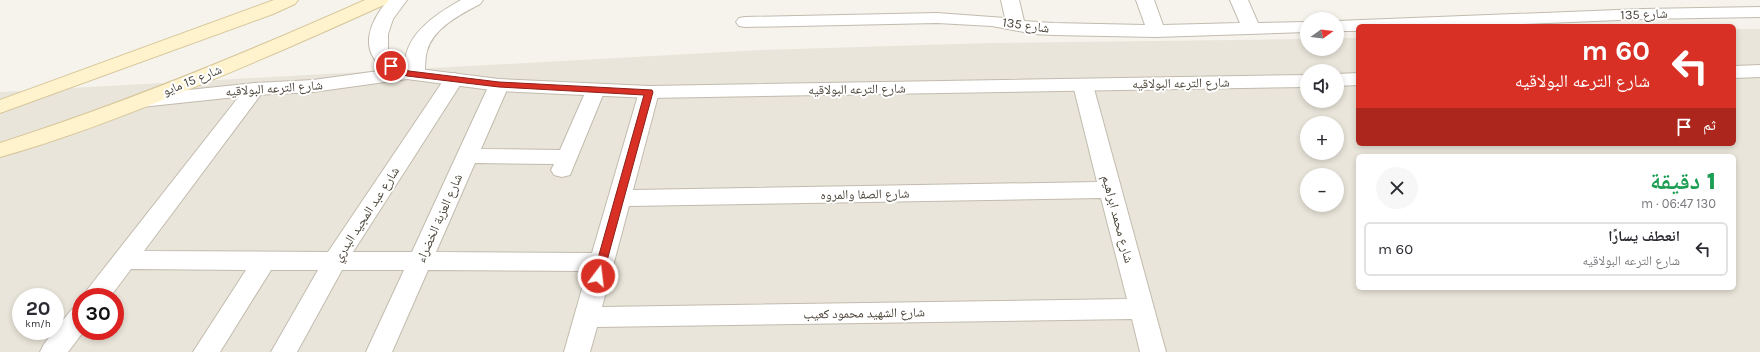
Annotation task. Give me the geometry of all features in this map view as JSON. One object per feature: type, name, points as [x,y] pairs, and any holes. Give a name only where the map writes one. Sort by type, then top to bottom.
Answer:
[{"type":"main road","points":[[0,107],[267,10],[289,0]]},
{"type":"main road","name":"شارع 15 مايو","points":[[0,150],[82,124],[141,101],[278,46],[380,0]]},
{"type":"street","name":"شارع الترعه البولاقيه","points":[[398,0],[384,17],[378,30],[378,43],[381,56],[391,66],[411,74]]},
{"type":"street","points":[[411,74],[416,51],[422,39],[445,17],[474,0]]},
{"type":"street","points":[[1010,0],[1016,24]]},
{"type":"street","points":[[1145,0],[1156,31]]},
{"type":"street","points":[[1239,0],[1252,29]]},
{"type":"street","name":"شارع 135","points":[[1388,24],[1643,14],[1760,12]]},
{"type":"street","name":"شارع 135","points":[[745,22],[937,18],[973,19],[1053,29],[1156,31],[1300,27]]},
{"type":"street","name":"شارع 135","points":[[1344,26],[1356,25]]},
{"type":"street","points":[[1736,72],[1760,71]]},
{"type":"street","name":"شارع الترعه البولاقيه","points":[[141,101],[255,89],[313,86],[411,74],[499,85],[649,92],[1300,80]]},
{"type":"street","name":"شارع عبد المجيد البدري","points":[[284,352],[335,261],[454,79]]},
{"type":"street","points":[[1344,80],[1356,80]]},
{"type":"street","name":"شارع العزبة الخضراء","points":[[379,352],[499,85]]},
{"type":"street","name":"شارع محمد ابراهيم","points":[[1083,85],[1153,352]]},
{"type":"street","points":[[103,288],[255,89]]},
{"type":"street","points":[[467,156],[564,164],[595,90]]},
{"type":"street","points":[[577,352],[649,92]]},
{"type":"street","points":[[0,100],[26,98]]},
{"type":"street","name":"شارع الصفا والمروه","points":[[619,198],[1110,190]]},
{"type":"street","points":[[125,260],[602,262]]},
{"type":"street","points":[[206,352],[264,261]]},
{"type":"street","name":"شارع الشهيد محمود كعيب","points":[[587,317],[1142,309]]},
{"type":"street","points":[[53,352],[72,328]]},
{"type":"shaded area","points":[[1736,29],[1760,29],[1760,352],[0,352],[0,92],[761,50],[990,43],[1300,39],[1300,56],[1344,56],[1344,38],[1356,38],[1356,146],[1736,146]]},
{"type":"route","points":[[391,66],[407,74],[499,85],[649,92],[598,276]]}]
